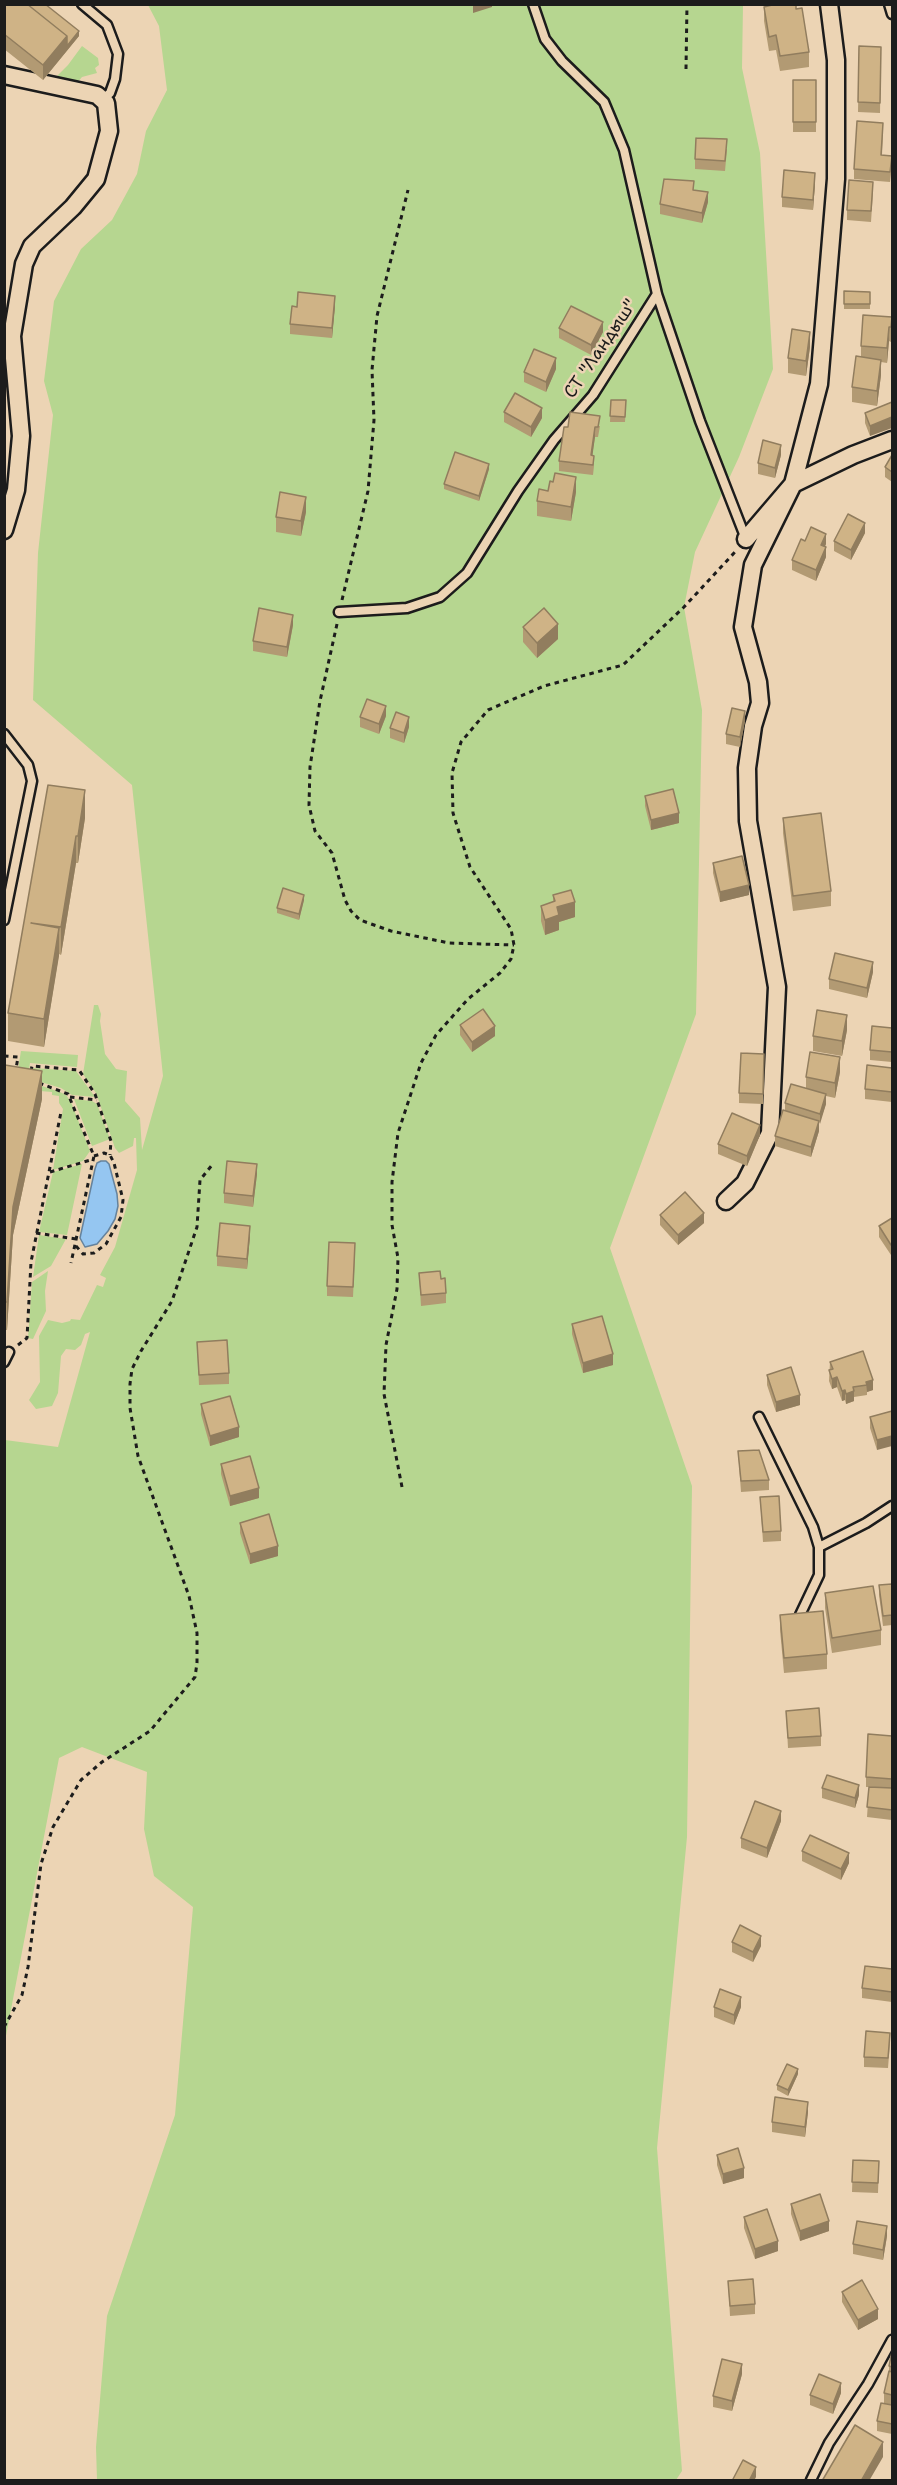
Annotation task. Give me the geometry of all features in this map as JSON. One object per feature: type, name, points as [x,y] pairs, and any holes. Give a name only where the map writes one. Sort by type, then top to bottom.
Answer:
[{"type":"street","points":[[726,1201],[745,1183],[770,1133],[777,987],[748,821],[747,768],[753,726],[760,703],[758,682],[742,627],[753,565],[793,484],[819,384],[836,155],[836,60],[829,4]]},
{"type":"street","points":[[4,75],[97,95],[106,103],[110,130],[96,179],[73,207],[32,246],[24,264],[12,336],[21,436],[16,490],[4,530]]},
{"type":"street","points":[[746,539],[793,484],[853,455],[892,440]]},
{"type":"lane","points":[[82,4],[107,25],[118,54],[115,79],[110,93],[102,100]]},
{"type":"lane","name":"СТ \"Ландыш\"","points":[[339,612],[407,608],[440,597],[467,573],[524,482],[554,440],[593,395],[657,294],[624,150],[604,102],[562,61],[545,39],[533,4]]},
{"type":"lane","points":[[889,4],[892,14]]},
{"type":"lane","points":[[657,294],[700,420],[746,539]]},
{"type":"lane","points":[[4,734],[28,765],[32,781],[4,920]]},
{"type":"lane","points":[[4,1362],[9,1352]]},
{"type":"lane","points":[[759,1417],[813,1527],[819,1547],[819,1575],[800,1615]]},
{"type":"lane","points":[[819,1547],[866,1523],[892,1506]]},
{"type":"lane","points":[[811,2481],[829,2443],[868,2385],[892,2340]]},
{"type":"path","points":[[686,69],[687,4]]},
{"type":"path","points":[[402,1487],[384,1394],[386,1345],[397,1289],[398,1258],[392,1225],[392,1182],[398,1133],[421,1063],[436,1035],[468,999],[500,973],[512,958],[514,945],[511,929],[470,867],[453,813],[452,773],[461,742],[488,710],[544,686],[623,665],[684,608],[746,539]]},
{"type":"path","points":[[4,1056],[18,1057],[15,1079]]},
{"type":"path","points":[[31,1075],[32,1066],[79,1070],[97,1100],[111,1141],[110,1155],[123,1200],[121,1216],[106,1244],[94,1252],[83,1254],[75,1244]]},
{"type":"path","points":[[34,1082],[62,1090],[70,1097],[94,1158],[71,1263]]},
{"type":"path","points":[[70,1097],[97,1100]]},
{"type":"path","points":[[9,1352],[27,1338],[29,1284],[36,1233],[62,1112]]},
{"type":"path","points":[[50,1172],[104,1153],[110,1155]]},
{"type":"path","points":[[4,2027],[22,1995],[28,1967],[41,1864],[53,1827],[81,1780],[102,1762],[150,1731],[195,1677],[197,1634],[189,1596],[138,1456],[130,1408],[130,1384],[132,1370],[141,1351],[172,1301],[197,1227],[200,1180],[212,1165]]},
{"type":"path","points":[[36,1233],[76,1239]]},
{"type":"green space","points":[[148,5],[743,5],[742,68],[760,153],[773,369],[739,457],[695,552],[684,607],[702,710],[696,1014],[610,1248],[692,1486],[687,1837],[657,2148],[682,2471],[676,2480],[97,2480],[96,2447],[107,2316],[175,2115],[193,1907],[154,1876],[144,1829],[147,1772],[82,1747],[59,1758],[5,2041],[5,1440],[58,1447],[90,1332],[85,1334],[81,1345],[75,1350],[66,1349],[61,1356],[58,1393],[52,1406],[36,1409],[29,1400],[40,1382],[39,1336],[48,1320],[62,1323],[71,1319],[80,1320],[97,1285],[103,1287],[106,1278],[100,1275],[115,1247],[137,1170],[136,1138],[134,1138],[133,1146],[119,1153],[115,1148],[96,1093],[83,1074],[94,1005],[98,1005],[101,1014],[105,1054],[116,1069],[127,1071],[125,1101],[140,1118],[142,1150],[163,1076],[132,785],[33,700],[38,553],[53,415],[44,381],[54,301],[81,249],[112,220],[137,174],[146,131],[167,90],[159,26]]},
{"type":"green space","points":[[82,46],[98,58],[99,65],[95,68],[97,73],[82,77],[76,84],[71,84],[57,76]]},
{"type":"green space","points":[[21,1051],[78,1055],[77,1067],[30,1063],[29,1070],[15,1088]]},
{"type":"green space","points":[[33,1068],[76,1071],[95,1097],[72,1095],[61,1088],[34,1080]]},
{"type":"green space","points":[[33,1083],[66,1095],[71,1102],[90,1151],[83,1161],[53,1170],[63,1109],[59,1103],[59,1096],[52,1095],[52,1092],[40,1091]]},
{"type":"green space","points":[[74,1099],[92,1101],[97,1104],[110,1139],[92,1146]]},
{"type":"green space","points":[[82,1164],[67,1235],[39,1232],[53,1172]]},
{"type":"green space","points":[[39,1235],[66,1239],[51,1266],[33,1277]]},
{"type":"green space","points":[[48,1271],[45,1291],[46,1311],[33,1339],[28,1338],[32,1282]]},
{"type":"water","points":[[101,1161],[109,1164],[118,1206],[115,1219],[108,1231],[97,1244],[85,1247],[80,1238],[95,1169],[97,1163]]},
{"type":"building","points":[[4,4],[27,4],[67,36],[43,65],[4,34]]},
{"type":"building","points":[[27,4],[45,4],[79,31],[67,46],[67,36]]},
{"type":"building","points":[[776,4],[796,4],[796,9],[802,8],[809,52],[780,56],[776,35],[769,37],[764,7]]},
{"type":"building","points":[[859,46],[881,47],[880,103],[858,102]]},
{"type":"building","points":[[793,80],[816,80],[816,122],[793,122]]},
{"type":"building","points":[[857,121],[883,123],[881,155],[892,156],[890,172],[854,169]]},
{"type":"building","points":[[696,138],[727,139],[725,161],[695,159]]},
{"type":"building","points":[[784,170],[815,173],[813,200],[782,197]]},
{"type":"building","points":[[664,179],[694,181],[693,190],[708,192],[702,213],[660,204]]},
{"type":"building","points":[[849,180],[873,182],[871,211],[847,210]]},
{"type":"building","points":[[844,291],[870,292],[870,304],[844,304]]},
{"type":"building","points":[[298,292],[335,296],[332,328],[290,324],[292,306],[297,307]]},
{"type":"building","points":[[571,306],[603,322],[591,345],[559,328]]},
{"type":"building","points":[[863,315],[892,317],[887,348],[861,346]]},
{"type":"building","points":[[792,329],[810,332],[806,361],[788,358]]},
{"type":"building","points":[[534,349],[556,358],[546,382],[524,372]]},
{"type":"building","points":[[856,356],[881,360],[877,391],[852,387]]},
{"type":"building","points":[[515,393],[542,408],[531,427],[504,412]]},
{"type":"building","points":[[611,400],[626,400],[625,417],[610,416]]},
{"type":"building","points":[[892,402],[892,417],[870,426],[865,413]]},
{"type":"building","points":[[570,412],[600,416],[598,427],[595,427],[591,455],[594,456],[593,465],[559,461],[564,427],[568,427]]},
{"type":"building","points":[[763,440],[781,445],[775,468],[758,463]]},
{"type":"building","points":[[455,452],[489,464],[479,496],[444,484]]},
{"type":"building","points":[[892,455],[892,472],[885,467]]},
{"type":"building","points":[[555,473],[576,477],[571,507],[537,501],[539,489],[548,491]]},
{"type":"building","points":[[280,492],[306,497],[301,521],[276,517]]},
{"type":"building","points":[[848,514],[865,523],[851,550],[834,541]]},
{"type":"building","points":[[811,527],[826,534],[821,545],[826,547],[816,570],[792,560],[801,539],[805,541]]},
{"type":"building","points":[[259,608],[293,615],[287,647],[253,641]]},
{"type":"building","points":[[544,608],[558,624],[537,643],[523,627]]},
{"type":"building","points":[[367,699],[386,706],[379,724],[360,717]]},
{"type":"building","points":[[732,708],[745,711],[740,737],[726,734]]},
{"type":"building","points":[[396,712],[409,717],[404,733],[390,728]]},
{"type":"building","points":[[48,785],[85,790],[61,927],[31,923],[59,928],[44,1019],[8,1013]]},
{"type":"building","points":[[673,789],[679,813],[651,820],[645,796]]},
{"type":"building","points":[[821,813],[831,891],[793,896],[783,818]]},
{"type":"building","points":[[742,856],[749,885],[720,892],[713,863]]},
{"type":"building","points":[[283,888],[304,895],[299,914],[277,908]]},
{"type":"building","points":[[571,890],[575,902],[557,907],[559,915],[545,920],[541,906],[555,901],[553,895]]},
{"type":"building","points":[[835,953],[873,962],[867,988],[829,979]]},
{"type":"building","points":[[483,1009],[495,1026],[472,1042],[460,1025]]},
{"type":"building","points":[[817,1010],[847,1015],[842,1041],[813,1036]]},
{"type":"building","points":[[872,1026],[892,1028],[892,1052],[870,1050]]},
{"type":"building","points":[[810,1052],[840,1057],[835,1083],[806,1077]]},
{"type":"building","points":[[741,1053],[764,1054],[763,1094],[739,1093]]},
{"type":"building","points":[[5,1065],[42,1071],[13,1207],[7,1302],[4,1302]]},
{"type":"building","points":[[867,1065],[892,1068],[892,1092],[865,1089]]},
{"type":"building","points":[[791,1084],[826,1094],[820,1114],[785,1103]]},
{"type":"building","points":[[783,1110],[819,1121],[811,1147],[775,1136]]},
{"type":"building","points":[[732,1113],[760,1125],[747,1156],[718,1144]]},
{"type":"building","points":[[227,1161],[257,1164],[253,1196],[224,1193]]},
{"type":"building","points":[[685,1192],[704,1213],[678,1235],[660,1215]]},
{"type":"building","points":[[892,1218],[892,1244],[891,1245],[879,1226]]},
{"type":"building","points":[[220,1223],[250,1226],[247,1259],[217,1256]]},
{"type":"building","points":[[329,1242],[355,1243],[353,1287],[327,1286]]},
{"type":"building","points":[[440,1271],[441,1279],[445,1278],[446,1293],[421,1295],[419,1273]]},
{"type":"building","points":[[602,1316],[613,1354],[583,1363],[572,1324]]},
{"type":"building","points":[[227,1340],[229,1373],[199,1375],[197,1342]]},
{"type":"building","points":[[863,1351],[873,1380],[866,1382],[867,1385],[853,1387],[854,1391],[846,1394],[845,1390],[842,1391],[837,1377],[832,1379],[829,1370],[833,1369],[830,1362]]},
{"type":"building","points":[[791,1367],[800,1395],[776,1402],[767,1375]]},
{"type":"building","points":[[230,1396],[239,1427],[210,1436],[201,1404]]},
{"type":"building","points":[[892,1411],[892,1436],[877,1440],[870,1417]]},
{"type":"building","points":[[759,1450],[769,1480],[741,1481],[738,1451]]},
{"type":"building","points":[[250,1456],[259,1488],[230,1496],[221,1464]]},
{"type":"building","points":[[779,1496],[781,1531],[763,1532],[760,1497]]},
{"type":"building","points":[[269,1514],[278,1546],[250,1554],[240,1523]]},
{"type":"building","points":[[892,1584],[892,1615],[883,1616],[879,1585]]},
{"type":"building","points":[[873,1586],[881,1630],[832,1638],[825,1593]]},
{"type":"building","points":[[823,1611],[827,1654],[784,1658],[780,1615]]},
{"type":"building","points":[[819,1708],[821,1736],[788,1738],[786,1711]]},
{"type":"building","points":[[868,1734],[892,1736],[892,1779],[866,1777]]},
{"type":"building","points":[[827,1775],[859,1785],[855,1798],[822,1788]]},
{"type":"building","points":[[869,1787],[892,1788],[892,1810],[867,1807]]},
{"type":"building","points":[[755,1801],[781,1811],[767,1848],[741,1838]]},
{"type":"building","points":[[810,1835],[849,1853],[841,1869],[802,1851]]},
{"type":"building","points":[[740,1925],[761,1936],[753,1952],[732,1942]]},
{"type":"building","points":[[865,1966],[892,1969],[892,1992],[862,1988]]},
{"type":"building","points":[[720,1989],[741,1997],[734,2015],[714,2007]]},
{"type":"building","points":[[866,2031],[890,2033],[888,2058],[864,2057]]},
{"type":"building","points":[[787,2064],[798,2069],[788,2090],[777,2085]]},
{"type":"building","points":[[775,2097],[808,2102],[805,2127],[772,2122]]},
{"type":"building","points":[[738,2148],[744,2168],[723,2174],[717,2155]]},
{"type":"building","points":[[853,2160],[879,2161],[878,2183],[852,2182]]},
{"type":"building","points":[[820,2194],[829,2221],[800,2231],[791,2204]]},
{"type":"building","points":[[767,2209],[778,2241],[755,2249],[744,2217]]},
{"type":"building","points":[[857,2221],[887,2226],[883,2250],[853,2244]]},
{"type":"building","points":[[753,2279],[755,2304],[730,2306],[728,2281]]},
{"type":"building","points":[[862,2280],[878,2309],[858,2320],[842,2292]]},
{"type":"building","points":[[722,2359],[742,2364],[732,2401],[713,2396]]},
{"type":"building","points":[[889,2371],[892,2372],[892,2395],[884,2393]]},
{"type":"building","points":[[819,2374],[841,2383],[833,2404],[810,2395]]},
{"type":"building","points":[[881,2403],[892,2405],[892,2424],[877,2421]]},
{"type":"building","points":[[855,2425],[883,2442],[861,2481],[822,2481]]},
{"type":"building","points":[[743,2460],[756,2467],[749,2481],[732,2481]]}]
